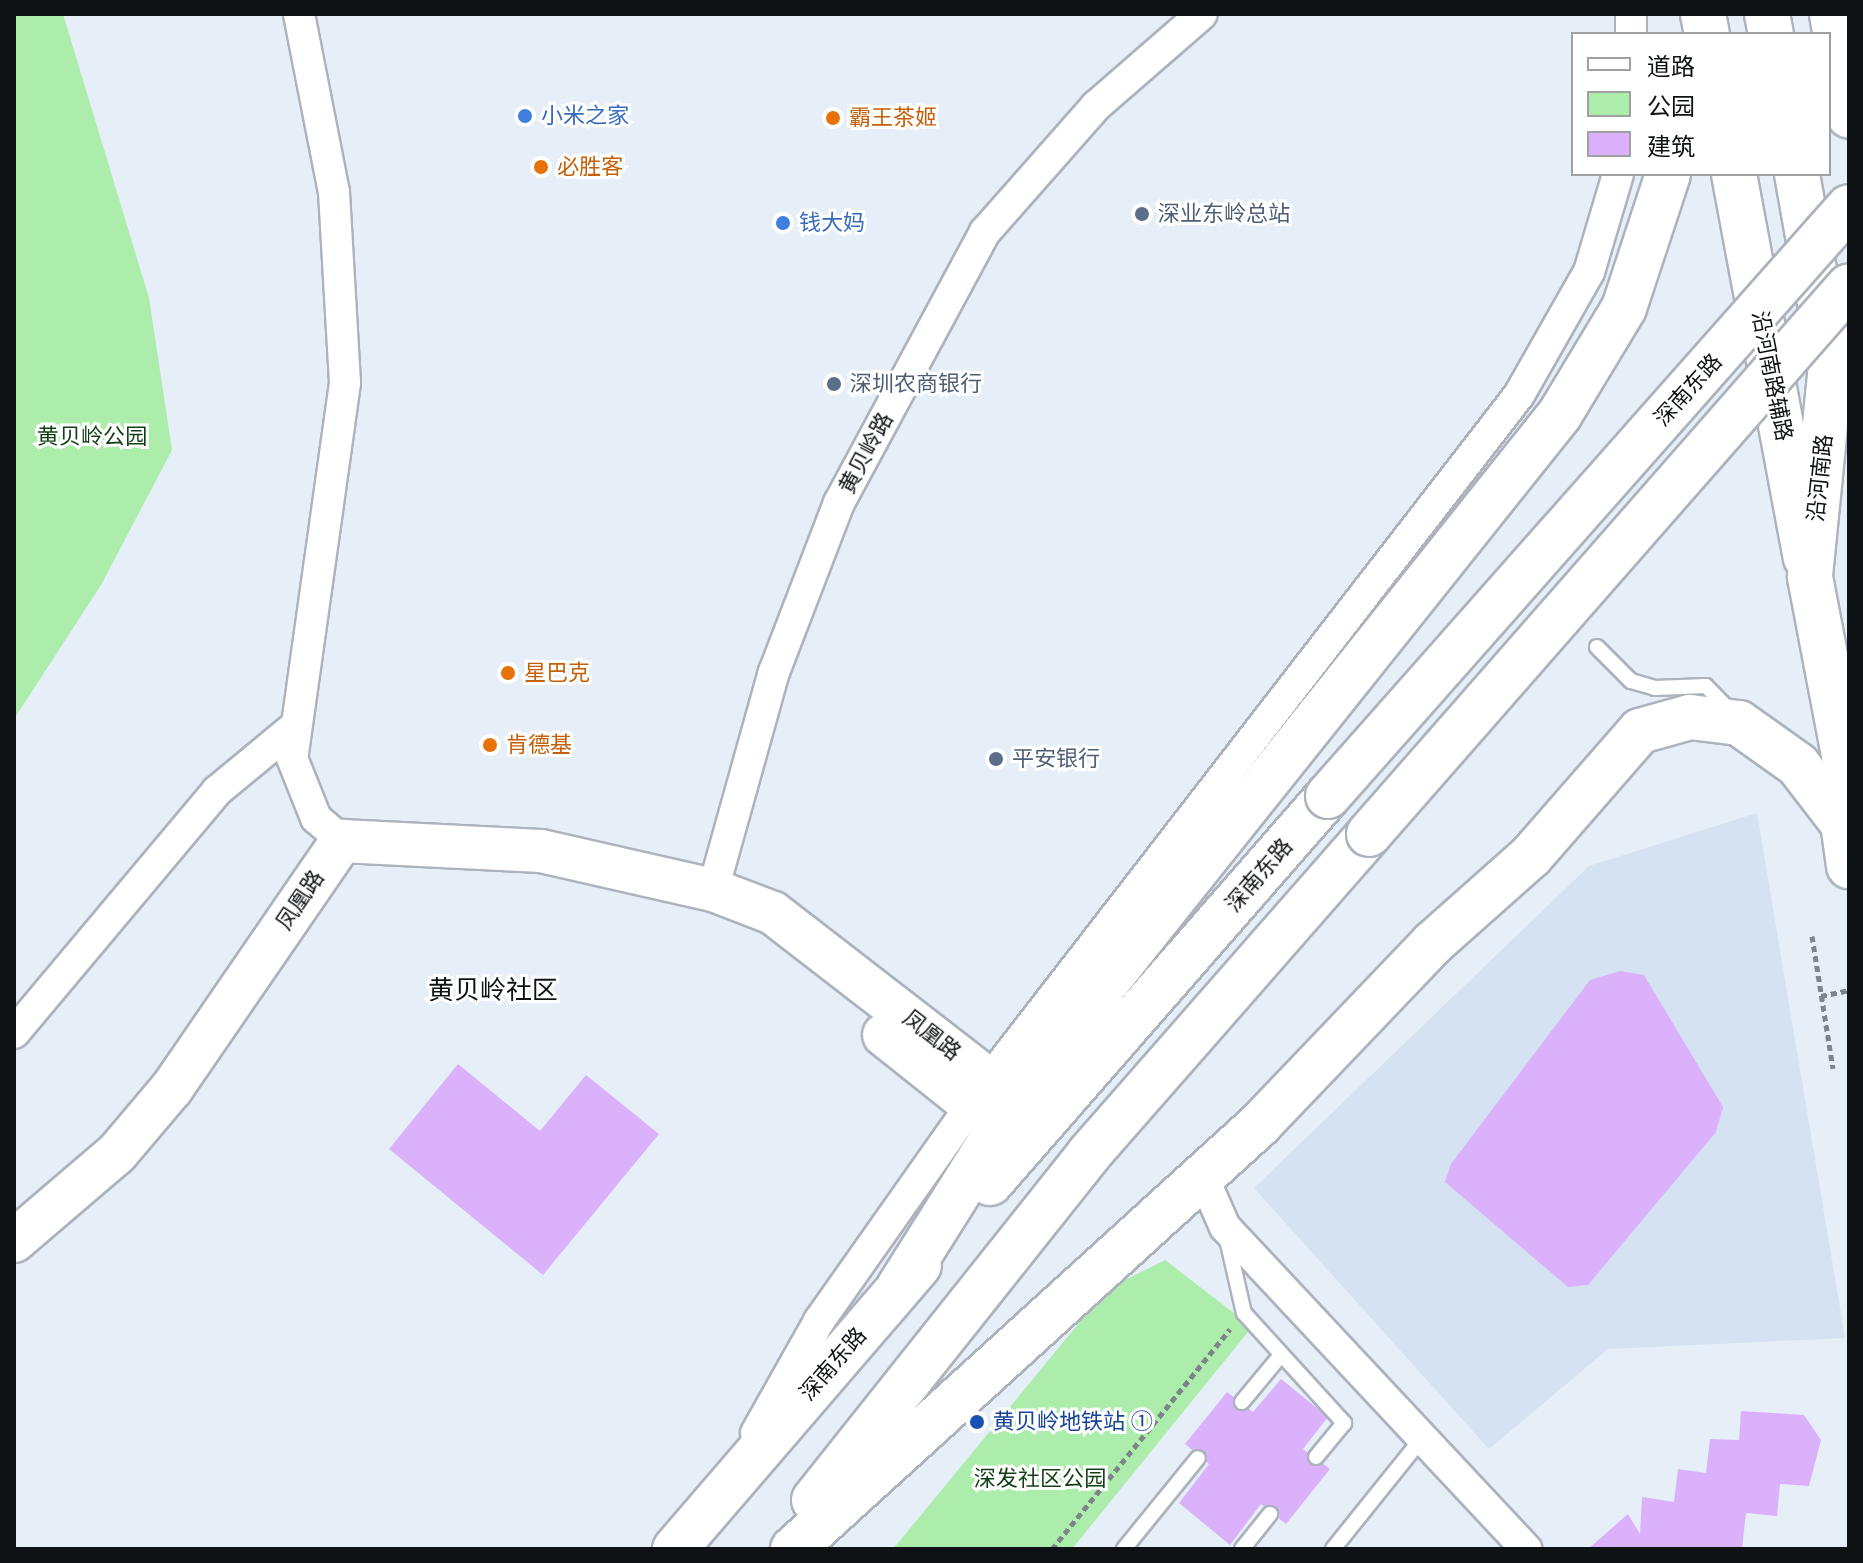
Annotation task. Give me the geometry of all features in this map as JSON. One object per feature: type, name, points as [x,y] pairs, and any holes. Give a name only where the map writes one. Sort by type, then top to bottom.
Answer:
[{"type":"main road","points":[[1832,14],[1849,116]]},
{"type":"main road","points":[[899,1287],[997,1087],[1560,414],[1624,308],[1667,176]]},
{"type":"main road","name":"沿河南路辅路","points":[[1734,176],[1810,577]]},
{"type":"main road","name":"沿河南路","points":[[1797,176],[1831,365],[1810,577],[1845,801]]},
{"type":"main road","name":"深南东路","points":[[675,1549],[899,1287],[1328,796],[1849,207]]},
{"type":"main road","points":[[775,1549],[1089,1154],[1849,286]]},
{"type":"main road","points":[[1831,365],[1849,468]]},
{"type":"main road","points":[[793,1549],[1203,1177],[1433,943],[1531,856],[1627,741],[1690,717],[1739,723],[1845,801],[1849,866]]},
{"type":"street","points":[[299,14],[334,192],[345,383],[292,729],[301,787],[316,818],[342,841]]},
{"type":"street","name":"黄贝岭路","points":[[713,890],[774,672],[839,503],[985,232],[1096,106],[1202,14]]},
{"type":"street","points":[[722,1493],[819,1321],[1456,489],[1560,331],[1589,272],[1617,176]]},
{"type":"street","points":[[14,1033],[217,791],[292,729]]},
{"type":"street","name":"凤凰路","points":[[14,1241],[117,1153],[172,1088],[342,841],[541,851],[713,890],[773,913],[997,1087]]},
{"type":"street","points":[[1203,1177],[1225,1227],[1424,1436],[1526,1549]]},
{"type":"lane","points":[[1597,647],[1638,684],[1713,689],[1739,723]]},
{"type":"lane","points":[[1225,1227],[1244,1313],[1344,1423],[1316,1457]]},
{"type":"lane","points":[[1242,1402],[1281,1355]]},
{"type":"lane","points":[[1333,1549],[1424,1436]]},
{"type":"lane","points":[[1124,1549],[1198,1458]]},
{"type":"lane","points":[[1242,1549],[1270,1514]]},
{"type":"path","points":[[1812,936],[1833,1068]]},
{"type":"path","points":[[1821,996],[1849,990]]},
{"type":"path","points":[[1052,1549],[1244,1313]]},
{"type":"shaded area","points":[[1757,813],[1845,1338],[1608,1349],[1489,1449],[1254,1188],[1589,866]]},
{"type":"green space","name":"黄贝岭公园","points":[[14,14],[63,14],[149,298],[172,450],[101,585],[14,719]]},
{"type":"green space","name":"深发社区公园","points":[[1165,1260],[1252,1327],[1072,1549],[893,1549],[1107,1289]]},
{"type":"building","points":[[1620,971],[1644,975],[1723,1107],[1716,1132],[1588,1285],[1568,1287],[1445,1182],[1451,1164],[1590,980]]},
{"type":"building","points":[[458,1064],[540,1131],[586,1075],[659,1134],[543,1275],[389,1149]]},
{"type":"building","points":[[1281,1379],[1328,1417],[1303,1449],[1330,1469],[1286,1524],[1261,1504],[1230,1545],[1179,1503],[1209,1464],[1185,1444],[1227,1392],[1253,1412]]},
{"type":"building","points":[[1741,1411],[1804,1415],[1821,1440],[1809,1486],[1780,1484],[1777,1516],[1746,1513],[1742,1549],[1588,1549],[1628,1514],[1640,1534],[1642,1497],[1674,1502],[1678,1469],[1706,1473],[1710,1439],[1739,1440]]},
{"type":"place","name":"小米之家","points":[[525,116]]},
{"type":"place","name":"霸王茶姬","points":[[833,118]]},
{"type":"place","name":"必胜客","points":[[541,167]]},
{"type":"place","name":"深业东岭总站","points":[[1142,214]]},
{"type":"place","name":"钱大妈","points":[[783,223]]},
{"type":"place","name":"深圳农商银行","points":[[834,384]]},
{"type":"place","name":"星巴克","points":[[508,673]]},
{"type":"place","name":"肯德基","points":[[490,745]]},
{"type":"place","name":"平安银行","points":[[996,759]]},
{"type":"place","name":"黄贝岭地铁站 ①","points":[[977,1422]]},
{"type":"district","name":"黄贝岭社区","points":[[493,991]]}]
